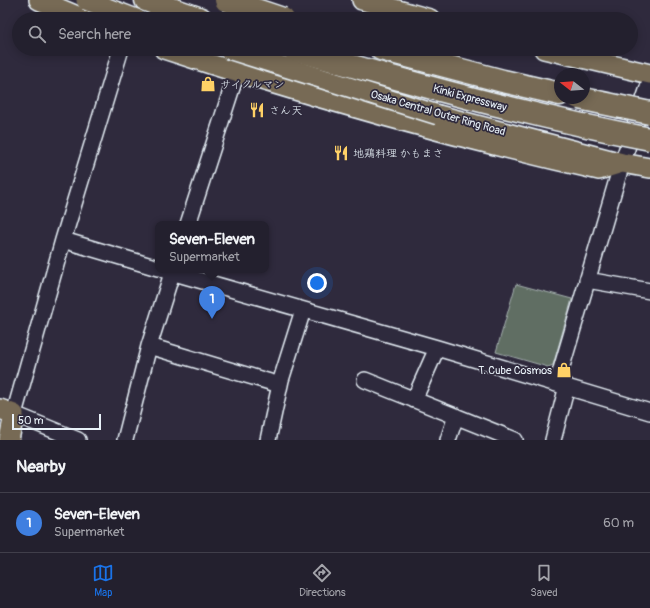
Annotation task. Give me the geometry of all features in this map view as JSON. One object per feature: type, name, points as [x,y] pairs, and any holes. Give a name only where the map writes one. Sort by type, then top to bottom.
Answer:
[{"type":"highway","points":[[146,0],[181,12]]},
{"type":"highway","points":[[226,0],[262,12]]},
{"type":"highway","name":"Kinki Expressway","points":[[317,56],[497,106],[650,139]]},
{"type":"highway","points":[[408,56],[554,93]]},
{"type":"highway","points":[[590,100],[650,113]]},
{"type":"main road","points":[[39,0],[67,12]]},
{"type":"main road","points":[[86,0],[118,12]]},
{"type":"main road","points":[[362,0],[405,12]]},
{"type":"main road","points":[[185,56],[237,73],[425,128],[533,155],[598,170],[622,163]]},
{"type":"main road","name":"Osaka Central Outer Ring Road","points":[[250,56],[438,115],[622,163],[650,168]]},
{"type":"main road","points":[[574,56],[650,74]]},
{"type":"main road","points":[[7,411],[9,440]]},
{"type":"street","points":[[134,12],[138,0]]},
{"type":"street","points":[[255,12],[259,0]]},
{"type":"street","points":[[78,440],[7,411],[63,240],[119,56]]},
{"type":"street","points":[[189,221],[242,56]]},
{"type":"street","points":[[554,440],[562,385],[587,280],[622,163],[650,82]]},
{"type":"street","points":[[63,240],[155,267]]},
{"type":"street","points":[[125,440],[166,273]]},
{"type":"street","points":[[177,273],[438,348],[650,412]]},
{"type":"street","points":[[587,280],[650,291]]},
{"type":"street","points":[[268,440],[280,385],[303,310]]},
{"type":"street","points":[[149,346],[280,385]]},
{"type":"street","points":[[414,400],[438,348]]},
{"type":"street","points":[[365,380],[515,440]]},
{"type":"street","points":[[448,440],[456,416]]},
{"type":"green space","points":[[516,284],[572,299],[553,365],[548,367],[496,352]]},
{"type":"place","name":"サイクルマン","points":[[208,84]]},
{"type":"place","name":"さん天","points":[[257,110]]},
{"type":"place","name":"地鶏料理 かもまさ","points":[[341,153]]},
{"type":"place","name":"Seven-Eleven","points":[[212,319]]},
{"type":"place","name":"T. Cube Cosmos","points":[[564,370]]}]
